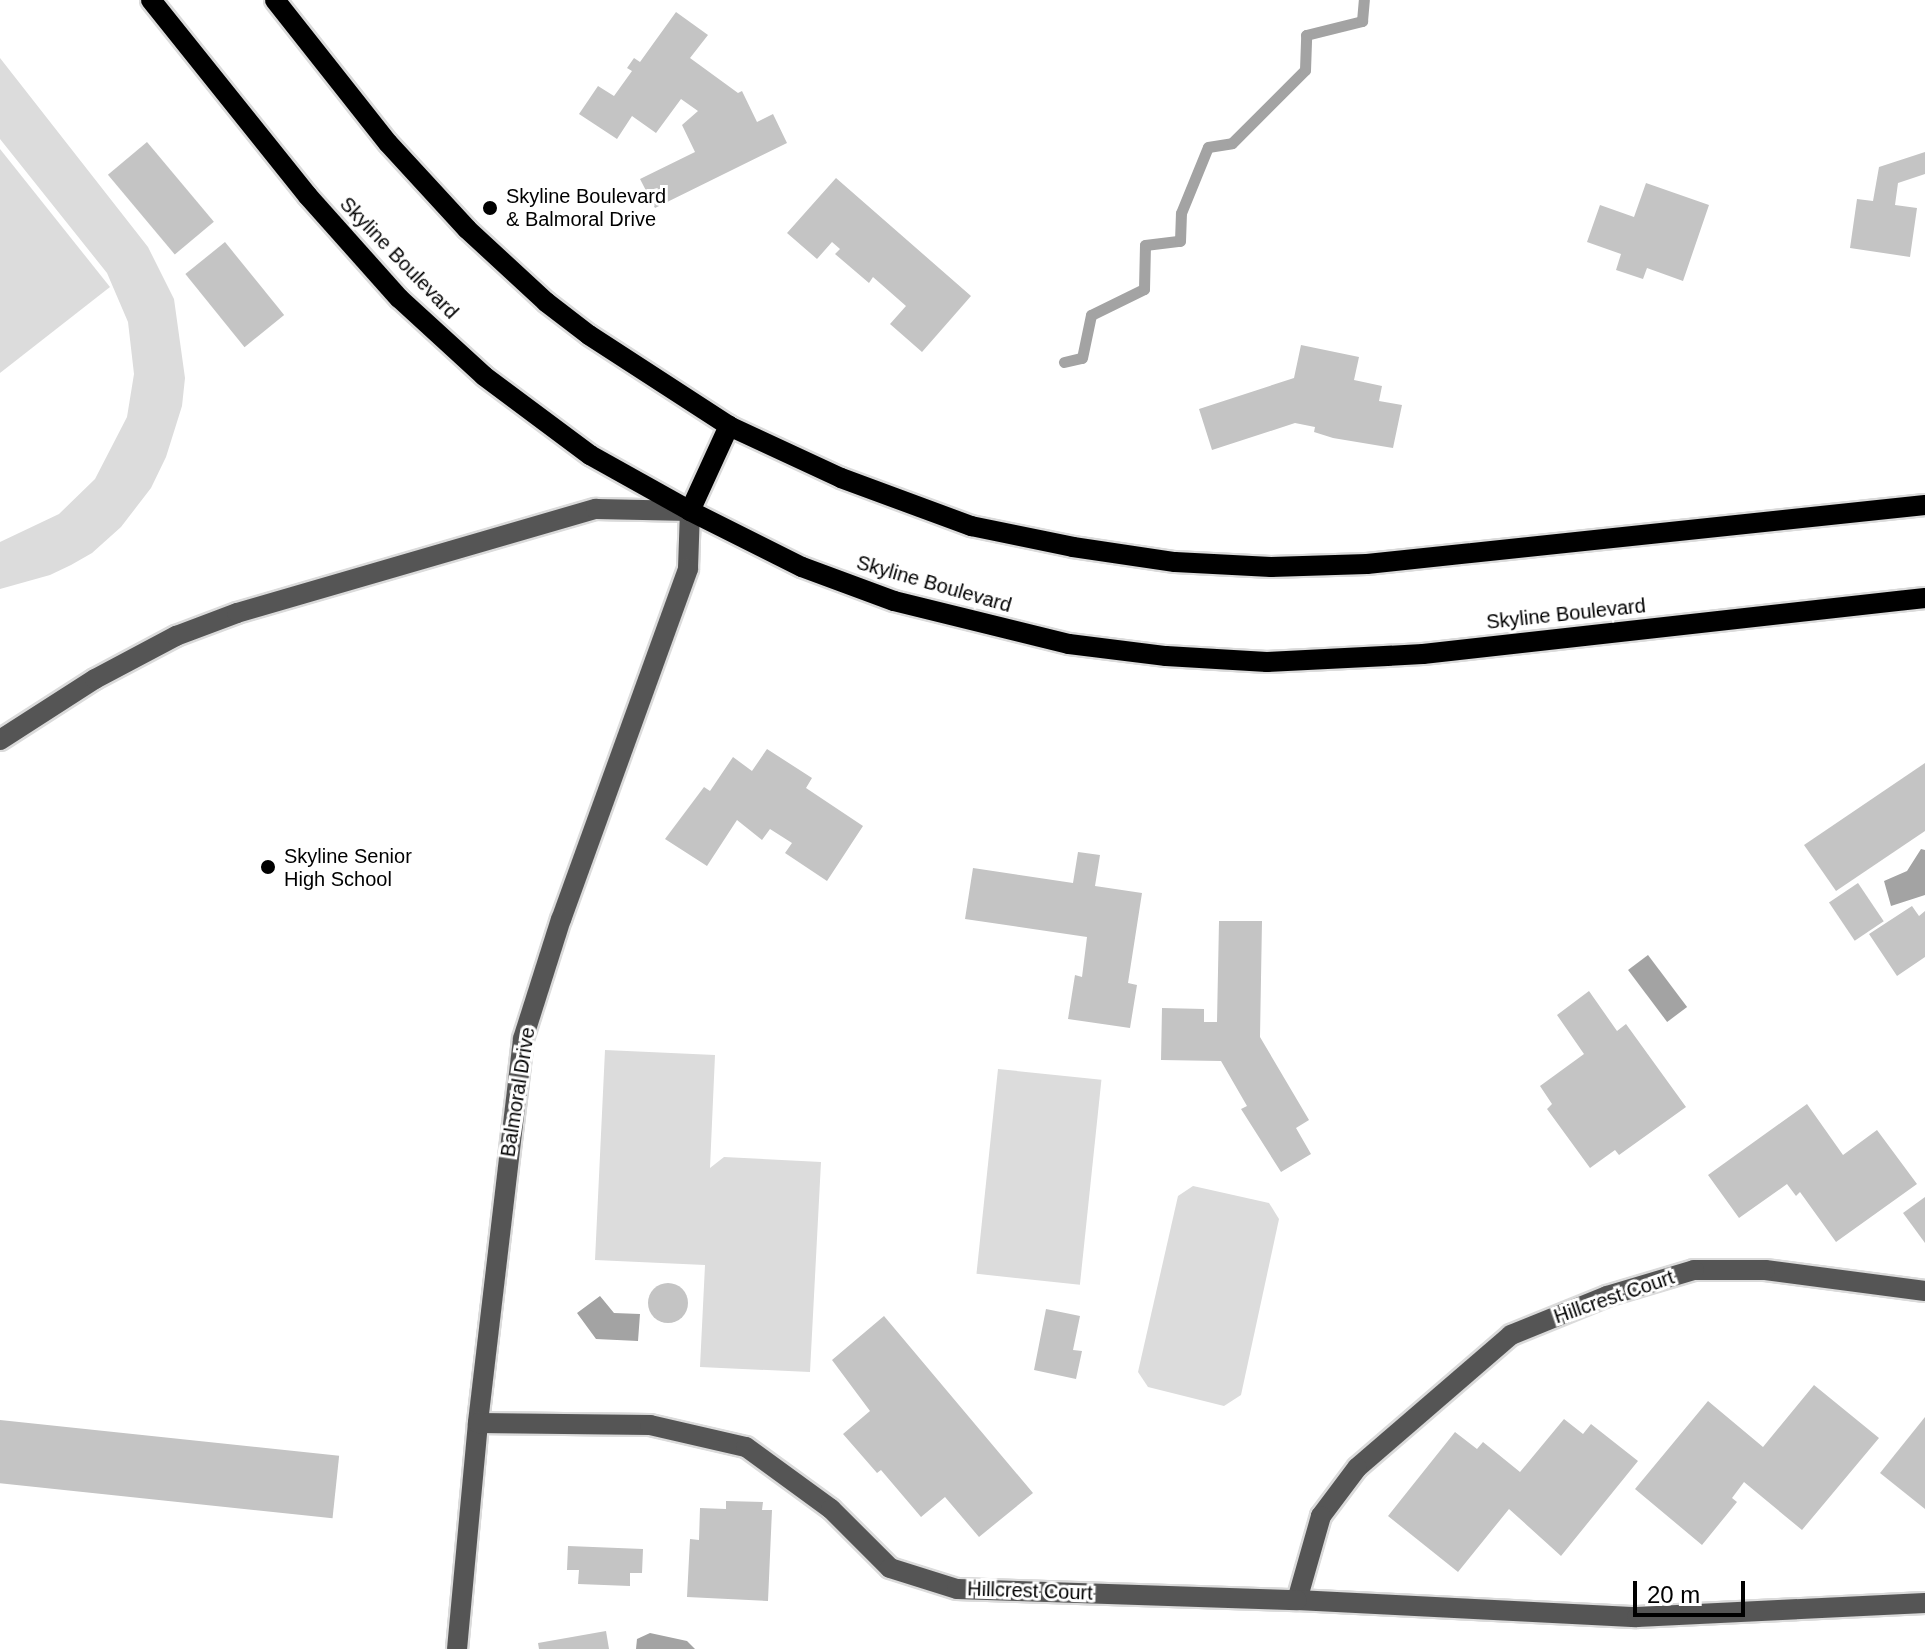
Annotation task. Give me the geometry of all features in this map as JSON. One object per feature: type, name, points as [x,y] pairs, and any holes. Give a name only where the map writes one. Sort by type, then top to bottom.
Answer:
[{"type":"main road","name":"Skyline Boulevard","points":[[151,0],[308,196],[399,298],[484,376],[590,455],[690,511],[802,567],[894,601],[1069,644],[1166,656],[1267,662],[1408,655],[1925,598]]},
{"type":"main road","points":[[275,0],[388,143],[467,229],[546,302],[589,335],[729,426],[841,478],[971,526],[1073,547],[1175,562],[1271,567],[1367,564],[1925,505]]},
{"type":"main road","points":[[690,511],[729,426]]},
{"type":"street","points":[[0,740],[95,679],[176,636],[237,613],[596,509],[690,511]]},
{"type":"street","name":"Balmoral Drive","points":[[457,1649],[478,1423],[523,1039],[561,919],[688,569],[690,511]]},
{"type":"street","name":"Hillcrest Court","points":[[1297,1600],[1321,1516],[1357,1468],[1511,1335],[1607,1296],[1694,1270],[1765,1270],[1925,1291]]},
{"type":"street","name":"Hillcrest Court","points":[[478,1423],[650,1425],[746,1447],[831,1509],[890,1568],[957,1589],[1297,1600],[1637,1617],[1925,1603]]},
{"type":"shaded area","points":[[0,58],[148,247],[174,299],[185,378],[182,406],[166,457],[151,488],[121,527],[92,553],[71,565],[50,575],[0,589],[0,542],[59,514],[95,479],[127,417],[134,374],[128,322],[107,273],[0,139]]},
{"type":"shaded area","points":[[0,149],[110,287],[0,373]]},
{"type":"shaded area","points":[[1921,849],[1925,850],[1925,895],[1891,906],[1884,881],[1907,871]]},
{"type":"shaded area","points":[[1648,955],[1687,1007],[1667,1022],[1628,970]]},
{"type":"shaded area","points":[[605,1050],[715,1055],[710,1168],[724,1157],[821,1162],[810,1372],[700,1367],[705,1265],[595,1260]]},
{"type":"shaded area","points":[[998,1069],[1101,1080],[1080,1285],[976,1274]]},
{"type":"shaded area","points":[[1193,1186],[1269,1203],[1279,1219],[1241,1395],[1224,1406],[1148,1387],[1138,1372],[1178,1196]]},
{"type":"shaded area","points":[[600,1296],[614,1313],[640,1314],[638,1341],[596,1339],[577,1313]]},
{"type":"shaded area","points":[[650,1633],[687,1641],[695,1649],[636,1649],[637,1639]]},
{"type":"building","points":[[676,12],[708,35],[690,58],[738,93],[742,91],[757,122],[773,114],[787,143],[655,208],[640,179],[695,152],[682,125],[698,111],[681,99],[656,133],[632,116],[617,139],[579,114],[598,86],[614,96],[632,71],[627,68],[634,58],[640,62]]},
{"type":"building","points":[[147,142],[214,222],[175,254],[108,175]]},
{"type":"building","points":[[1925,152],[1925,174],[1898,183],[1895,205],[1917,208],[1910,257],[1850,248],[1857,199],[1873,201],[1879,167]]},
{"type":"building","points":[[836,178],[971,296],[922,352],[890,324],[906,306],[873,277],[869,283],[835,254],[840,249],[832,242],[817,259],[787,233]]},
{"type":"building","points":[[1646,183],[1709,205],[1683,281],[1647,268],[1643,279],[1616,270],[1621,254],[1587,242],[1600,205],[1634,217]]},
{"type":"building","points":[[225,242],[284,315],[245,347],[185,274]]},
{"type":"building","points":[[1301,345],[1359,357],[1354,380],[1382,386],[1379,401],[1402,405],[1393,448],[1333,438],[1314,432],[1315,427],[1295,423],[1212,450],[1199,409],[1294,378]]},
{"type":"building","points":[[767,749],[812,778],[806,788],[863,826],[827,881],[785,853],[792,843],[770,829],[762,840],[737,820],[707,866],[665,839],[704,787],[710,791],[733,757],[752,771]]},
{"type":"building","points":[[1925,763],[1925,831],[1836,891],[1804,845]]},
{"type":"building","points":[[1078,852],[1100,855],[1095,886],[1142,893],[1128,983],[1137,985],[1130,1028],[1068,1019],[1075,975],[1082,977],[1087,937],[965,919],[973,868],[1073,883]]},
{"type":"building","points":[[1858,883],[1884,921],[1855,941],[1829,903]]},
{"type":"building","points":[[1912,906],[1919,916],[1925,911],[1925,957],[1897,976],[1869,934]]},
{"type":"building","points":[[1219,921],[1262,921],[1260,1037],[1309,1120],[1296,1128],[1311,1154],[1281,1172],[1241,1109],[1247,1106],[1221,1061],[1161,1060],[1162,1008],[1204,1009],[1204,1022],[1217,1022]]},
{"type":"building","points":[[1589,991],[1617,1031],[1626,1024],[1686,1107],[1619,1155],[1615,1150],[1590,1168],[1547,1109],[1552,1104],[1540,1086],[1584,1054],[1557,1015]]},
{"type":"building","points":[[1807,1104],[1843,1155],[1877,1130],[1917,1184],[1836,1242],[1800,1192],[1796,1196],[1787,1184],[1739,1218],[1708,1175]]},
{"type":"building","points":[[1925,1197],[1925,1243],[1903,1213]]},
{"type":"building","points":[[668,1283],[682,1289],[688,1303],[682,1317],[668,1323],[654,1317],[648,1303],[654,1289]]},
{"type":"building","points":[[1046,1309],[1080,1316],[1073,1350],[1082,1351],[1076,1379],[1034,1370]]},
{"type":"building","points":[[884,1316],[1033,1493],[979,1537],[945,1497],[921,1517],[881,1470],[877,1473],[843,1434],[870,1411],[832,1360]]},
{"type":"building","points":[[1814,1385],[1879,1438],[1802,1530],[1744,1482],[1732,1498],[1737,1502],[1702,1545],[1635,1489],[1708,1401],[1763,1447]]},
{"type":"building","points":[[1925,1417],[1925,1509],[1880,1473]]},
{"type":"building","points":[[1564,1419],[1583,1434],[1591,1424],[1638,1461],[1561,1556],[1509,1509],[1458,1572],[1388,1516],[1455,1432],[1477,1449],[1483,1442],[1520,1472]]},
{"type":"building","points":[[0,1420],[339,1456],[333,1518],[0,1483]]},
{"type":"building","points":[[726,1501],[763,1502],[762,1510],[772,1510],[768,1601],[687,1597],[690,1539],[699,1540],[700,1508],[726,1509]]},
{"type":"building","points":[[568,1546],[643,1549],[642,1573],[630,1573],[630,1586],[578,1584],[579,1570],[567,1570]]},
{"type":"building","points":[[606,1631],[609,1649],[539,1649],[538,1643]]},
{"type":"waterway","points":[[1064,362],[1082,358],[1091,315],[1144,289],[1145,245],[1180,241],[1181,213],[1208,147],[1232,143],[1305,70],[1306,35],[1362,21],[1364,0]]},
{"type":"place","name":"Skyline Boulevard & Balmoral Drive","points":[[490,208]]},
{"type":"place","name":"Skyline Senior High School","points":[[268,867]]}]
